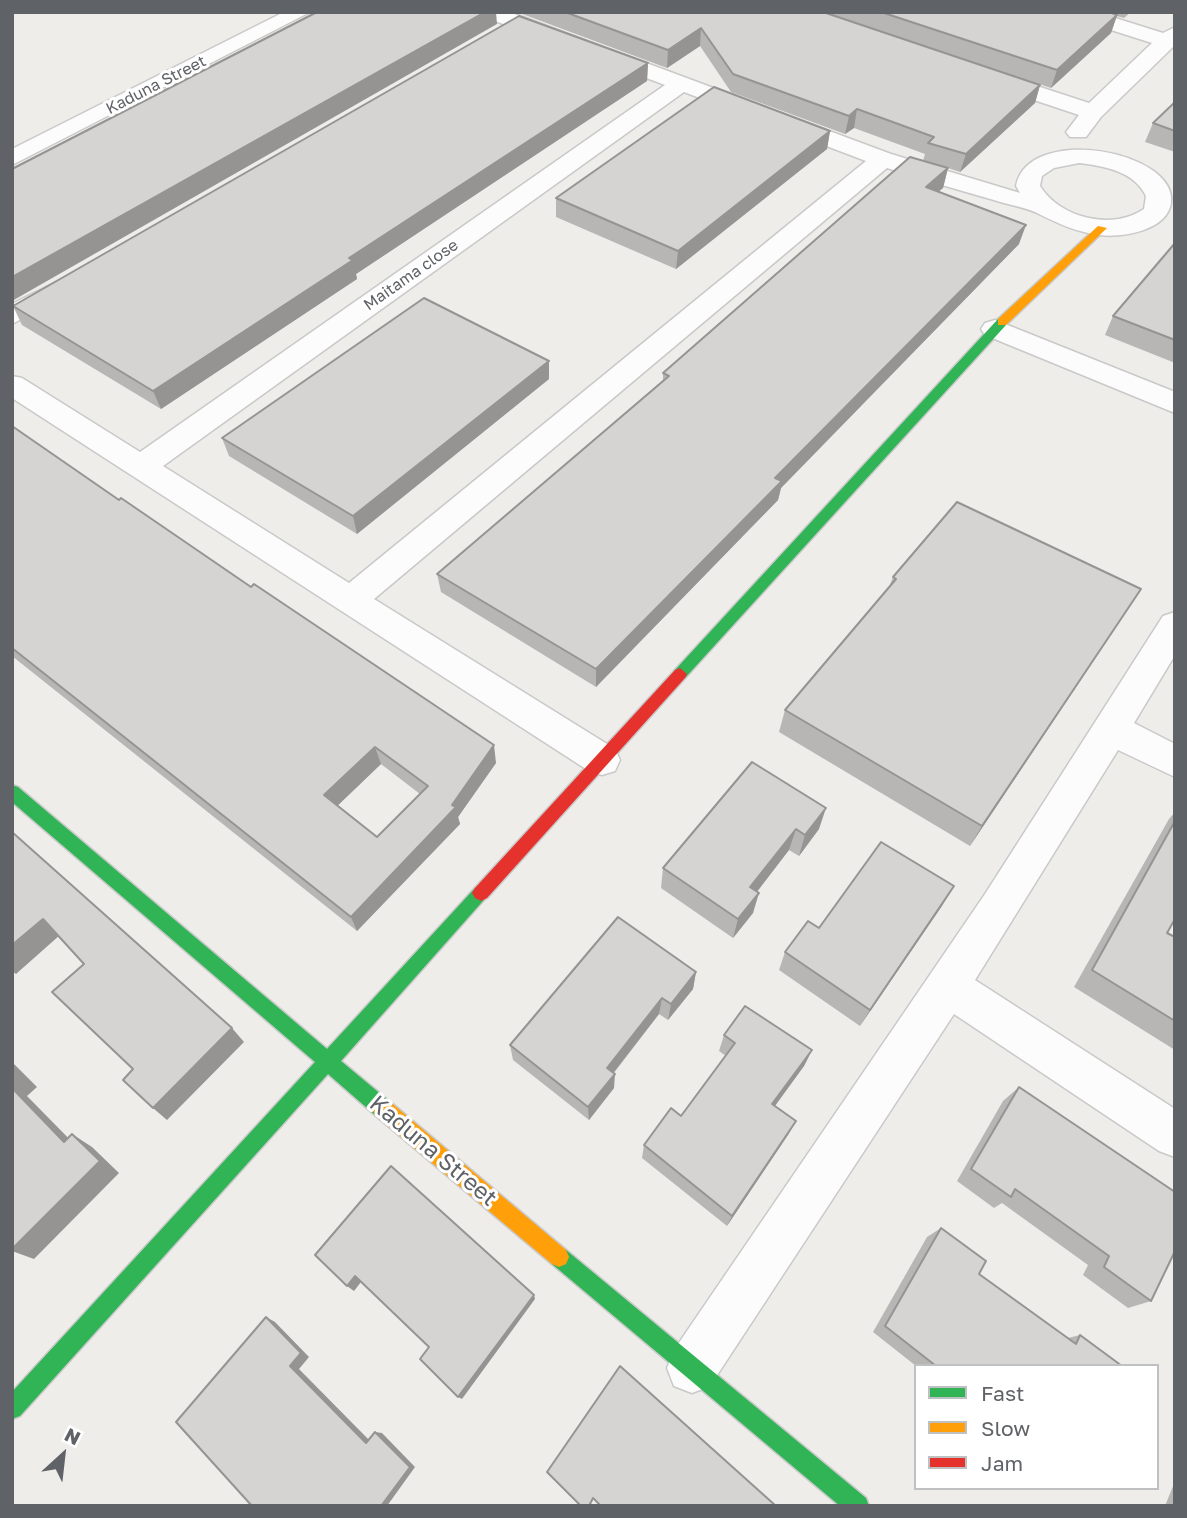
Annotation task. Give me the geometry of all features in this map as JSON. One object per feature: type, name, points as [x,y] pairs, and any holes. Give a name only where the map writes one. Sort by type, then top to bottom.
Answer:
[{"type":"street","name":"Kaduna Street","points":[[12,158],[300,12]]},
{"type":"street","points":[[489,12],[883,159],[1041,207],[1058,217],[1102,228],[1123,228],[1153,216],[1160,206],[1160,195],[1141,174]]},
{"type":"street","points":[[1073,12],[1164,43],[1175,62]]},
{"type":"street","points":[[495,37],[519,23]]},
{"type":"street","points":[[1059,158],[1093,111],[1164,43]]},
{"type":"street","points":[[976,73],[1093,111]]},
{"type":"street","name":"Maitama close","points":[[141,467],[681,84]]},
{"type":"street","points":[[1041,207],[1030,195],[1027,183],[1031,172],[1042,163],[1059,158],[1101,159],[1175,186]]},
{"type":"street","points":[[350,600],[883,159]]},
{"type":"street","points":[[12,1408],[995,329],[1102,228]]},
{"type":"street","points":[[12,316],[85,274]]},
{"type":"street","points":[[995,329],[1175,404]]},
{"type":"street","points":[[12,385],[602,760]]},
{"type":"street","points":[[692,1368],[948,986],[1175,625]]},
{"type":"street","points":[[1112,729],[1175,762]]},
{"type":"street","name":"Kaduna Street","points":[[12,792],[327,1063],[858,1506]]},
{"type":"street","points":[[948,986],[1175,1135]]},
{"type":"building","points":[[317,12],[485,12],[12,277],[12,169]]},
{"type":"building","points":[[565,12],[823,12],[1040,85],[966,154],[928,143],[934,137],[857,109],[849,116],[733,74],[701,28],[668,50]]},
{"type":"building","points":[[881,12],[1109,12],[1117,15],[1057,70]]},
{"type":"building","points":[[519,16],[648,63],[349,258],[353,260],[153,391],[13,306]]},
{"type":"building","points":[[714,87],[830,131],[678,251],[556,198]]},
{"type":"building","points":[[1175,102],[1175,131],[1153,123]]},
{"type":"building","points":[[910,157],[948,168],[926,187],[1026,225],[775,478],[782,481],[596,669],[437,574],[669,376],[663,373]]},
{"type":"building","points":[[1175,243],[1175,340],[1113,316]]},
{"type":"building","points":[[424,298],[549,361],[353,516],[222,438]]},
{"type":"building","points":[[12,426],[119,500],[121,498],[251,587],[254,584],[494,745],[452,805],[456,807],[351,917],[12,648]],"holes":[[[375,747],[428,786],[377,837],[324,795]]]},
{"type":"building","points":[[957,502],[1141,589],[982,826],[785,710]]},
{"type":"building","points":[[752,762],[826,808],[805,835],[796,829],[750,887],[759,893],[738,919],[663,868]]},
{"type":"building","points":[[1175,821],[1175,919],[1167,933],[1175,937],[1175,1021],[1092,970]]},
{"type":"building","points":[[12,832],[232,1028],[153,1108],[123,1080],[133,1069],[52,992],[84,964],[43,919],[12,945]]},
{"type":"building","points":[[881,842],[954,886],[870,1010],[785,952],[808,921],[819,928]]},
{"type":"building","points":[[618,917],[696,972],[671,1004],[662,998],[607,1068],[615,1074],[588,1107],[510,1045]]},
{"type":"building","points":[[745,1006],[812,1050],[772,1104],[796,1121],[732,1216],[644,1145],[671,1108],[681,1116],[735,1043],[724,1035]]},
{"type":"building","points":[[1019,1087],[1175,1192],[1175,1251],[1151,1301],[1104,1267],[1109,1256],[1015,1189],[1011,1197],[971,1169]]},
{"type":"building","points":[[12,1088],[64,1142],[72,1134],[100,1161],[12,1249]]},
{"type":"building","points":[[391,1166],[534,1295],[458,1397],[420,1359],[429,1347],[355,1276],[347,1286],[315,1255]]},
{"type":"building","points":[[941,1228],[986,1261],[979,1274],[1076,1344],[1080,1335],[1119,1364],[933,1364],[885,1326]]},
{"type":"building","points":[[266,1317],[301,1353],[290,1366],[366,1443],[375,1432],[410,1467],[381,1506],[252,1506],[176,1422]]},
{"type":"building","points":[[620,1366],[776,1506],[601,1506],[593,1498],[589,1506],[581,1506],[547,1472]]},
{"type":"traffic: fast","points":[[680,674],[1002,322]]},
{"type":"traffic: fast","points":[[12,792],[382,1108]]},
{"type":"traffic: fast","points":[[12,1408],[481,893]]},
{"type":"traffic: fast","points":[[559,1257],[858,1506]]},
{"type":"traffic: slow","points":[[1002,322],[1102,228]]},
{"type":"traffic: slow","points":[[382,1108],[559,1257]]},
{"type":"traffic: jam","points":[[481,893],[680,674]]}]
